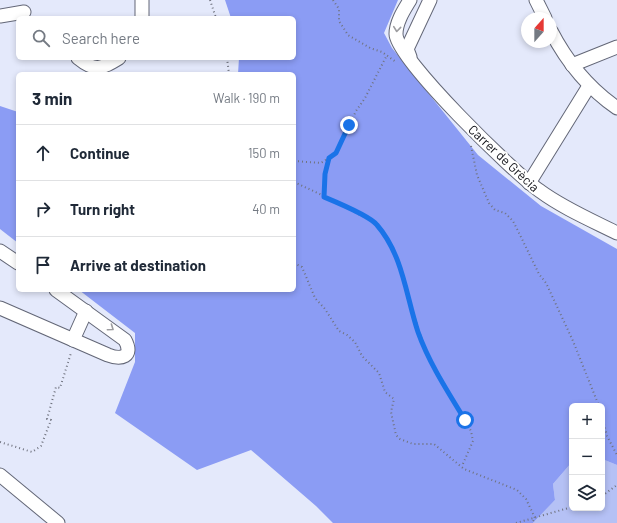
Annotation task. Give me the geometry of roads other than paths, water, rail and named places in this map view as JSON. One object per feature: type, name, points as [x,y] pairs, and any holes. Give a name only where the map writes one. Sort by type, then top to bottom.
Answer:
[{"type":"street","points":[[142,0],[142,16]]},
{"type":"street","name":"Carrer de Grècia","points":[[410,0],[398,23],[396,34],[398,44],[468,125],[529,183],[562,205],[617,233]]},
{"type":"street","points":[[410,57],[407,49],[430,0]]},
{"type":"street","points":[[536,0],[542,12]]},
{"type":"street","points":[[0,16],[25,10]]},
{"type":"street","points":[[557,42],[572,65],[589,86],[599,96],[617,108]]},
{"type":"street","points":[[572,65],[617,47]]},
{"type":"street","points":[[80,60],[93,70],[106,66],[115,60]]},
{"type":"street","points":[[529,183],[589,86]]},
{"type":"street","points":[[0,250],[16,262]]},
{"type":"street","points":[[0,308],[73,345],[118,358],[123,357],[127,352],[128,345],[125,340],[59,292]]},
{"type":"street","points":[[73,345],[86,311]]},
{"type":"street","points":[[0,475],[58,523]]}]
